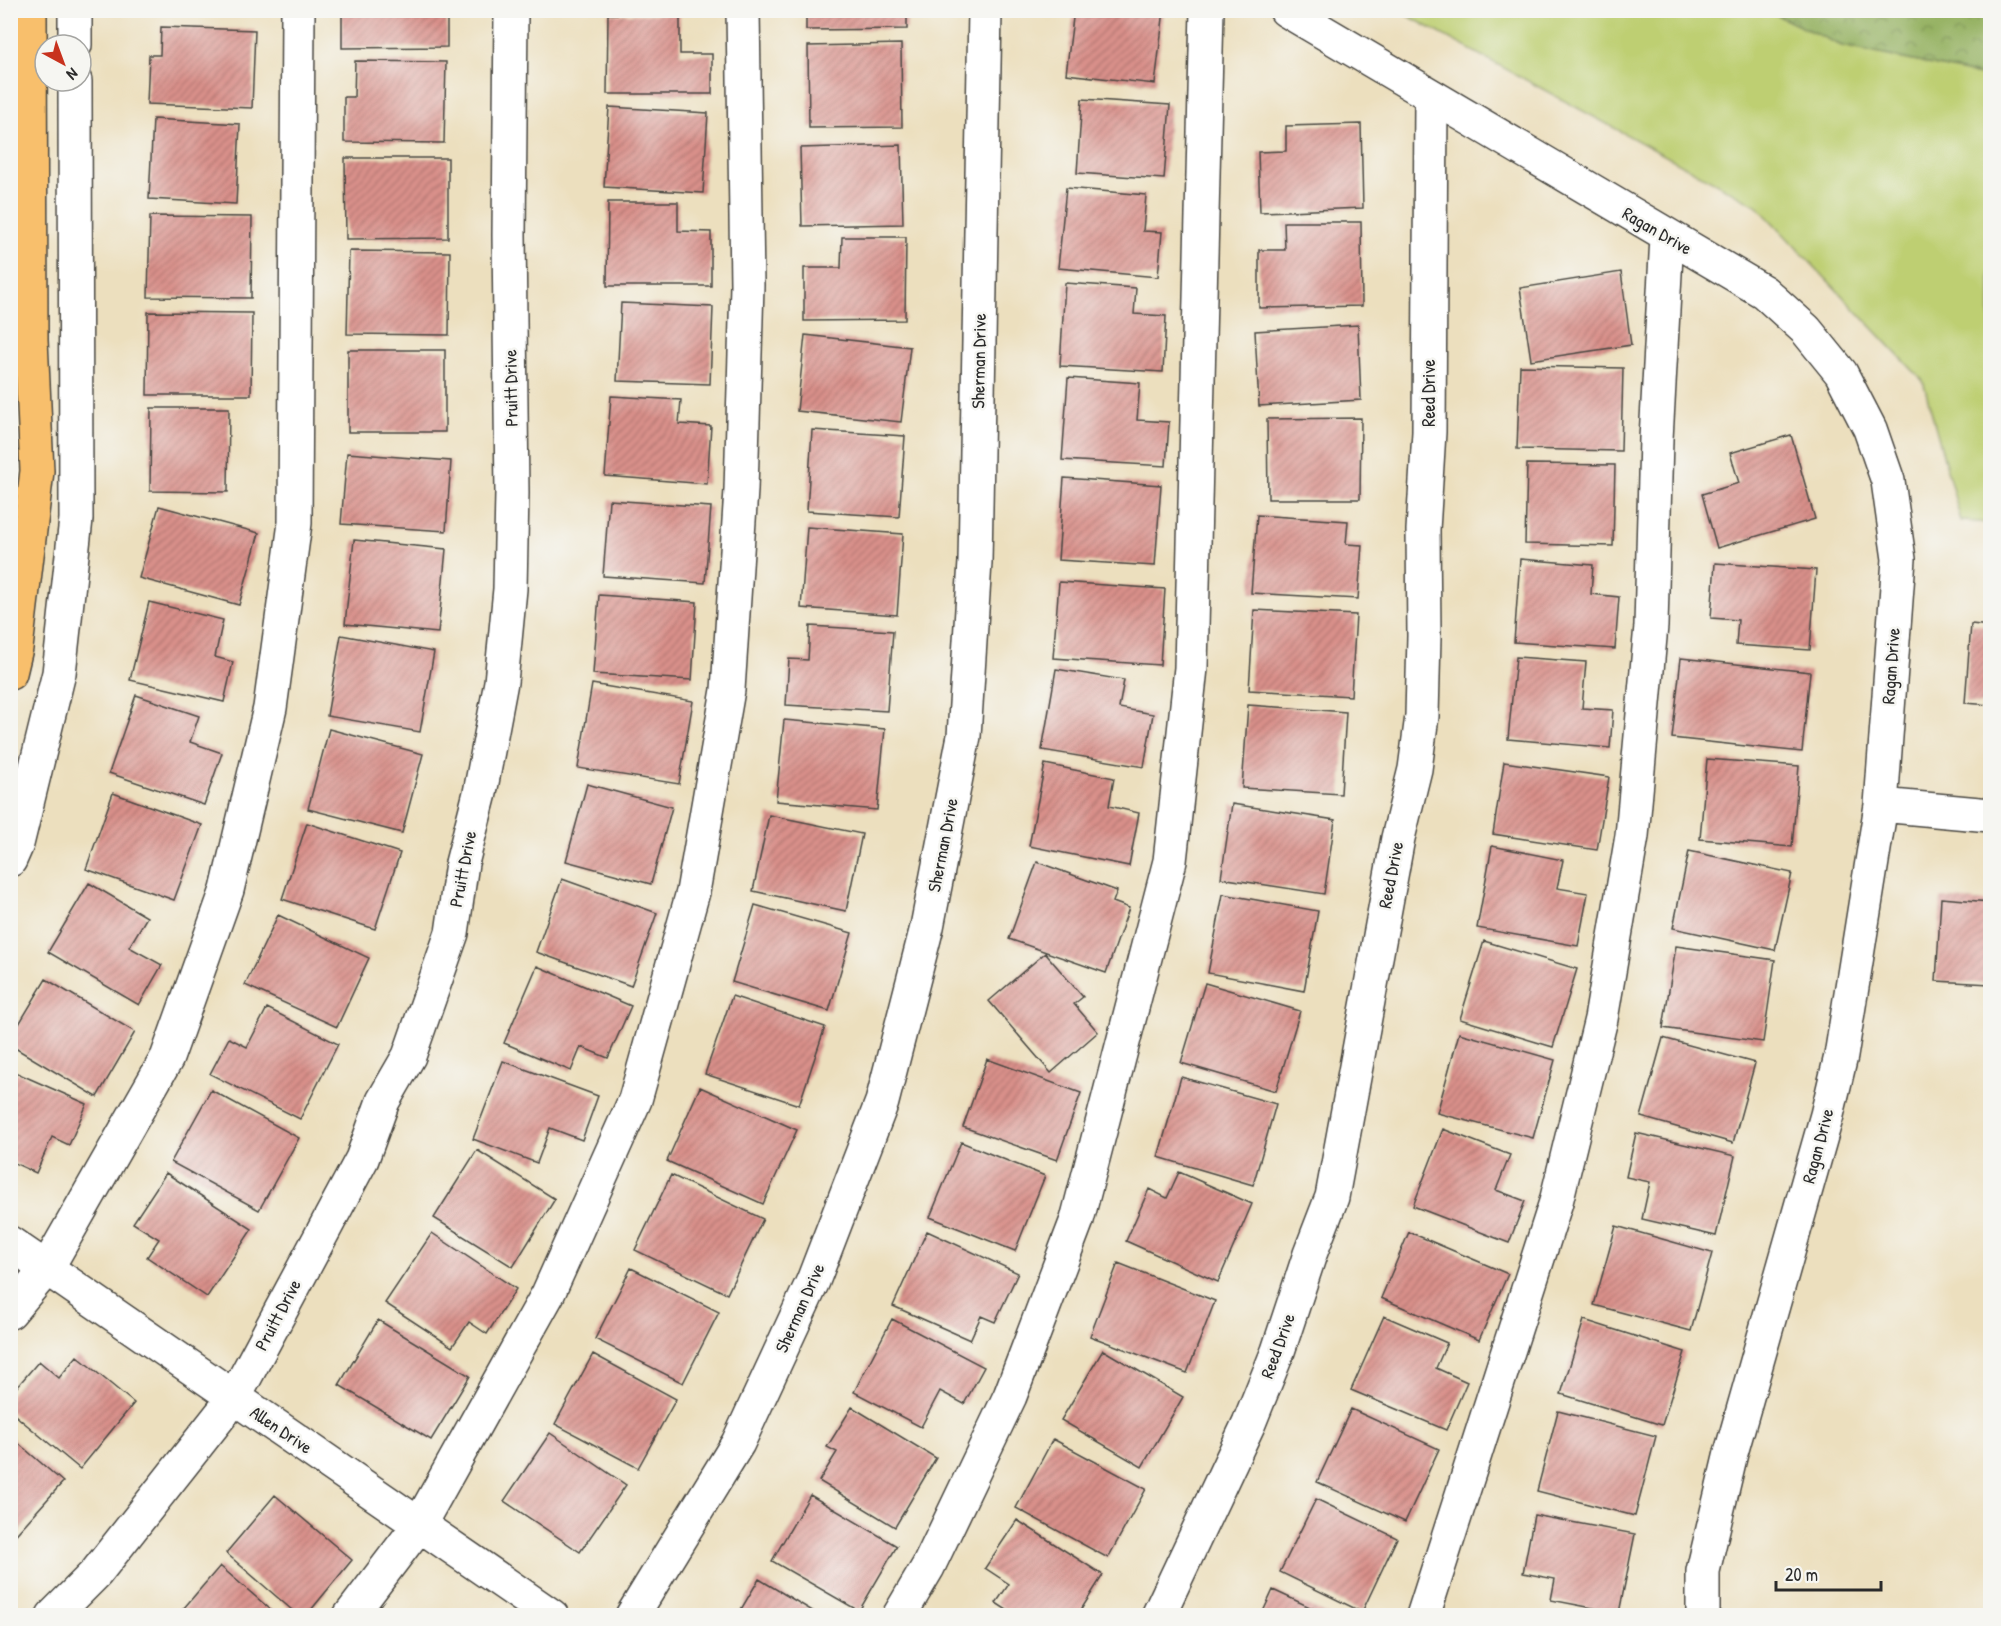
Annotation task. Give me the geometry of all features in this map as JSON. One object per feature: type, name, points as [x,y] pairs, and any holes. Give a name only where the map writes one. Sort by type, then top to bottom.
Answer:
[{"type":"main road","points":[[10,673],[16,648],[37,471],[32,340],[30,10]]},
{"type":"street","points":[[75,10],[75,33]]},
{"type":"street","points":[[10,1312],[47,1268],[167,1058],[227,890],[270,708],[295,523],[298,10]]},
{"type":"street","name":"Pruitt Drive","points":[[53,1616],[96,1573],[234,1398],[362,1159],[383,1101],[409,1056],[452,933],[462,862],[480,793],[501,682],[510,589],[511,10]]},
{"type":"street","points":[[350,1616],[419,1525],[548,1294],[635,1100],[693,892],[728,690],[741,490],[747,285],[743,10]]},
{"type":"street","name":"Sherman Drive","points":[[632,1616],[738,1443],[813,1281],[882,1102],[927,927],[964,736],[975,562],[986,10]]},
{"type":"street","points":[[899,1616],[928,1567],[1010,1396],[1077,1220],[1170,861],[1191,668],[1207,10]]},
{"type":"street","name":"Ragan Drive","points":[[1286,10],[1431,98],[1764,292],[1806,330],[1841,373],[1870,429],[1888,481],[1899,560],[1881,805],[1840,1056],[1812,1170],[1731,1453],[1702,1571],[1703,1616]]},
{"type":"street","points":[[10,861],[17,844],[59,673],[76,519],[75,93]]},
{"type":"street","name":"Reed Drive","points":[[1158,1616],[1249,1423],[1278,1352],[1332,1197],[1398,838],[1415,769],[1422,716],[1423,530],[1429,432],[1431,98]]},
{"type":"street","points":[[1423,1616],[1556,1202],[1601,1019],[1632,836],[1651,626],[1656,439],[1667,237]]},
{"type":"street","points":[[1881,805],[1990,815]]},
{"type":"street","name":"Allen Drive","points":[[10,1243],[552,1616]]},
{"type":"green space","points":[[1399,11],[1768,11],[1842,46],[1990,77],[1990,523],[1961,521],[1923,381],[1756,205]]},
{"type":"green space","points":[[1768,11],[1990,11],[1990,77],[1842,46]]},
{"type":"building","points":[[342,10],[447,10],[447,47],[342,48]]},
{"type":"building","points":[[806,10],[907,10],[907,29],[806,30]]},
{"type":"building","points":[[1074,10],[1164,10],[1155,84],[1066,74]]},
{"type":"building","points":[[608,14],[680,14],[680,54],[712,54],[712,94],[607,94]]},
{"type":"building","points":[[161,27],[255,30],[252,108],[147,104],[149,55],[160,55]]},
{"type":"building","points":[[901,44],[902,127],[809,128],[808,46]]},
{"type":"building","points":[[355,61],[446,62],[444,143],[344,142],[344,97],[354,97]]},
{"type":"building","points":[[1082,99],[1170,105],[1164,179],[1077,173]]},
{"type":"building","points":[[609,107],[708,113],[703,193],[604,187]]},
{"type":"building","points":[[153,119],[240,124],[236,204],[149,199]]},
{"type":"building","points":[[1361,124],[1363,208],[1260,212],[1258,152],[1286,151],[1286,126]]},
{"type":"building","points":[[901,145],[903,224],[802,226],[800,148]]},
{"type":"building","points":[[345,158],[448,158],[448,238],[346,239]]},
{"type":"building","points":[[1066,188],[1146,195],[1143,231],[1162,232],[1158,277],[1058,268]]},
{"type":"building","points":[[608,202],[678,202],[678,231],[711,232],[711,286],[607,286]]},
{"type":"building","points":[[150,216],[252,217],[251,298],[148,297]]},
{"type":"building","points":[[1284,222],[1361,222],[1362,306],[1259,308],[1259,250],[1285,250]]},
{"type":"building","points":[[842,237],[906,237],[905,320],[804,321],[804,268],[841,268]]},
{"type":"building","points":[[349,251],[450,252],[449,335],[347,334]]},
{"type":"building","points":[[1621,272],[1631,345],[1531,360],[1520,288]]},
{"type":"building","points":[[1065,283],[1136,288],[1134,314],[1166,316],[1163,372],[1060,366]]},
{"type":"building","points":[[621,303],[713,307],[710,384],[617,381]]},
{"type":"building","points":[[148,312],[252,313],[251,395],[147,395]]},
{"type":"building","points":[[1358,325],[1361,400],[1259,406],[1255,331]]},
{"type":"building","points":[[805,335],[910,347],[901,422],[797,411]]},
{"type":"building","points":[[348,350],[445,350],[445,432],[348,432]]},
{"type":"building","points":[[1520,366],[1623,368],[1621,451],[1517,449]]},
{"type":"building","points":[[1068,378],[1140,383],[1137,420],[1169,422],[1166,466],[1062,460]]},
{"type":"building","points":[[611,396],[681,400],[679,424],[711,426],[707,484],[605,476]]},
{"type":"building","points":[[151,408],[229,408],[228,492],[150,491]]},
{"type":"building","points":[[1361,418],[1360,499],[1268,499],[1267,419]]},
{"type":"building","points":[[812,430],[905,436],[899,517],[807,511]]},
{"type":"building","points":[[1791,435],[1815,519],[1717,548],[1702,494],[1739,483],[1730,453]]},
{"type":"building","points":[[347,453],[451,461],[446,531],[341,524]]},
{"type":"building","points":[[1527,464],[1615,465],[1613,546],[1525,544]]},
{"type":"building","points":[[1064,478],[1161,485],[1155,566],[1058,560]]},
{"type":"building","points":[[609,500],[711,507],[705,583],[603,576]]},
{"type":"building","points":[[159,506],[259,533],[239,605],[139,578]]},
{"type":"building","points":[[1257,515],[1348,521],[1346,544],[1362,545],[1358,599],[1251,593]]},
{"type":"building","points":[[807,527],[903,534],[897,615],[801,608]]},
{"type":"building","points":[[354,540],[446,549],[438,633],[345,624]]},
{"type":"building","points":[[1520,559],[1593,565],[1591,594],[1619,597],[1615,649],[1514,642]]},
{"type":"building","points":[[1715,563],[1816,570],[1810,650],[1736,645],[1738,620],[1711,618]]},
{"type":"building","points":[[1059,582],[1165,589],[1160,665],[1053,658]]},
{"type":"building","points":[[599,595],[697,602],[692,680],[593,674]]},
{"type":"building","points":[[149,602],[223,620],[215,657],[233,662],[224,702],[130,680]]},
{"type":"building","points":[[1254,610],[1356,615],[1351,696],[1249,690]]},
{"type":"building","points":[[1971,624],[1990,626],[1990,705],[1965,703]]},
{"type":"building","points":[[810,626],[893,631],[887,711],[786,705],[789,659],[808,660]]},
{"type":"building","points":[[341,635],[434,652],[420,732],[327,716]]},
{"type":"building","points":[[1516,657],[1586,662],[1582,708],[1613,710],[1610,748],[1508,739]]},
{"type":"building","points":[[1681,658],[1810,672],[1802,752],[1672,738]]},
{"type":"building","points":[[1056,669],[1124,680],[1119,708],[1153,714],[1144,767],[1042,750]]},
{"type":"building","points":[[592,684],[693,701],[679,784],[578,768]]},
{"type":"building","points":[[136,695],[199,716],[190,742],[222,753],[204,805],[109,773]]},
{"type":"building","points":[[1248,705],[1346,712],[1341,794],[1242,788]]},
{"type":"building","points":[[784,720],[885,729],[877,810],[776,801]]},
{"type":"building","points":[[329,729],[423,754],[402,833],[308,809]]},
{"type":"building","points":[[1707,759],[1799,766],[1792,847],[1700,839]]},
{"type":"building","points":[[1504,762],[1609,777],[1597,850],[1493,834]]},
{"type":"building","points":[[1045,764],[1114,778],[1109,806],[1139,813],[1129,866],[1029,846]]},
{"type":"building","points":[[587,784],[672,807],[651,884],[566,861]]},
{"type":"building","points":[[113,793],[202,825],[174,900],[86,869]]},
{"type":"building","points":[[1232,804],[1335,820],[1324,894],[1221,878]]},
{"type":"building","points":[[769,815],[862,834],[846,911],[753,891]]},
{"type":"building","points":[[307,823],[400,853],[375,929],[282,899]]},
{"type":"building","points":[[1492,846],[1563,860],[1557,888],[1588,893],[1578,946],[1477,928]]},
{"type":"building","points":[[1689,851],[1792,873],[1775,950],[1673,928]]},
{"type":"building","points":[[1037,862],[1117,891],[1113,902],[1129,908],[1106,973],[1009,939]]},
{"type":"building","points":[[562,879],[657,913],[631,986],[536,952]]},
{"type":"building","points":[[89,883],[147,917],[129,947],[162,965],[139,1005],[48,952]]},
{"type":"building","points":[[1223,894],[1318,911],[1304,991],[1208,973]]},
{"type":"building","points":[[1941,898],[1990,902],[1990,984],[1936,981]]},
{"type":"building","points":[[755,905],[852,933],[829,1011],[732,982]]},
{"type":"building","points":[[278,915],[369,958],[337,1027],[245,985]]},
{"type":"building","points":[[1484,941],[1577,969],[1553,1047],[1460,1019]]},
{"type":"building","points":[[1676,946],[1775,960],[1763,1042],[1663,1028]]},
{"type":"building","points":[[1045,953],[1083,997],[1074,1004],[1098,1032],[1051,1073],[989,1001]]},
{"type":"building","points":[[537,966],[631,1006],[608,1058],[581,1047],[571,1071],[504,1043]]},
{"type":"building","points":[[46,979],[135,1032],[97,1097],[10,1045],[10,1039]]},
{"type":"building","points":[[1205,983],[1300,1011],[1276,1091],[1181,1063]]},
{"type":"building","points":[[732,996],[825,1027],[799,1105],[705,1074]]},
{"type":"building","points":[[267,1008],[338,1044],[300,1119],[210,1074],[229,1038],[247,1047]]},
{"type":"building","points":[[1459,1033],[1555,1060],[1533,1138],[1437,1113]]},
{"type":"building","points":[[1663,1038],[1755,1063],[1733,1143],[1641,1117]]},
{"type":"building","points":[[987,1059],[1081,1093],[1057,1160],[963,1127]]},
{"type":"building","points":[[503,1061],[598,1096],[582,1140],[550,1128],[537,1163],[473,1139]]},
{"type":"building","points":[[10,1070],[87,1104],[69,1145],[52,1137],[36,1173],[10,1161]]},
{"type":"building","points":[[1181,1077],[1276,1104],[1253,1185],[1158,1157]]},
{"type":"building","points":[[700,1087],[797,1130],[763,1204],[667,1161]]},
{"type":"building","points":[[211,1090],[299,1138],[259,1210],[171,1162]]},
{"type":"building","points":[[1443,1129],[1510,1155],[1496,1190],[1525,1201],[1509,1243],[1413,1206]]},
{"type":"building","points":[[1636,1133],[1735,1156],[1716,1236],[1642,1219],[1650,1182],[1626,1177]]},
{"type":"building","points":[[961,1142],[1045,1176],[1015,1251],[930,1217]]},
{"type":"building","points":[[477,1150],[555,1199],[513,1267],[434,1218]]},
{"type":"building","points":[[1179,1172],[1252,1204],[1218,1282],[1126,1241],[1149,1189],[1167,1198]]},
{"type":"building","points":[[166,1173],[252,1229],[207,1297],[147,1257],[159,1239],[133,1223]]},
{"type":"building","points":[[671,1175],[763,1219],[727,1294],[635,1250]]},
{"type":"building","points":[[1616,1226],[1712,1253],[1691,1331],[1594,1305]]},
{"type":"building","points":[[927,1231],[1018,1273],[995,1322],[981,1316],[970,1340],[893,1306]]},
{"type":"building","points":[[1409,1232],[1508,1274],[1479,1340],[1381,1298]]},
{"type":"building","points":[[432,1233],[516,1289],[487,1334],[469,1322],[452,1347],[385,1303]]},
{"type":"building","points":[[1118,1263],[1215,1301],[1187,1373],[1090,1336]]},
{"type":"building","points":[[631,1268],[719,1312],[683,1383],[595,1339]]},
{"type":"building","points":[[1384,1316],[1447,1343],[1436,1368],[1467,1382],[1446,1430],[1351,1390]]},
{"type":"building","points":[[892,1319],[984,1367],[964,1404],[940,1391],[921,1427],[854,1392]]},
{"type":"building","points":[[378,1320],[470,1376],[431,1440],[339,1385]]},
{"type":"building","points":[[1584,1320],[1685,1352],[1662,1425],[1561,1394]]},
{"type":"building","points":[[1103,1350],[1183,1397],[1142,1467],[1061,1420]]},
{"type":"building","points":[[593,1354],[676,1399],[638,1468],[555,1424]]},
{"type":"building","points":[[77,1356],[134,1403],[80,1469],[10,1411],[10,1395],[39,1361],[59,1378]]},
{"type":"building","points":[[852,1407],[936,1458],[895,1527],[819,1481],[837,1452],[827,1447]]},
{"type":"building","points":[[1351,1409],[1439,1449],[1405,1522],[1317,1482]]},
{"type":"building","points":[[1558,1411],[1656,1436],[1635,1516],[1537,1491]]},
{"type":"building","points":[[550,1433],[626,1485],[580,1552],[504,1501]]},
{"type":"building","points":[[10,1436],[63,1482],[10,1541]]},
{"type":"building","points":[[1053,1439],[1146,1489],[1108,1558],[1016,1508]]},
{"type":"building","points":[[275,1495],[352,1560],[306,1616],[299,1616],[226,1553]]},
{"type":"building","points":[[810,1495],[897,1546],[859,1611],[772,1561]]},
{"type":"building","points":[[1316,1499],[1397,1538],[1362,1612],[1280,1572]]},
{"type":"building","points":[[1534,1515],[1635,1534],[1619,1613],[1551,1600],[1555,1579],[1523,1573]]},
{"type":"building","points":[[1017,1520],[1103,1575],[1077,1616],[1016,1616],[996,1603],[1009,1584],[985,1568]]},
{"type":"building","points":[[220,1566],[278,1616],[177,1616]]},
{"type":"building","points":[[759,1579],[821,1616],[737,1616]]},
{"type":"building","points":[[1273,1590],[1329,1616],[1261,1616]]}]
